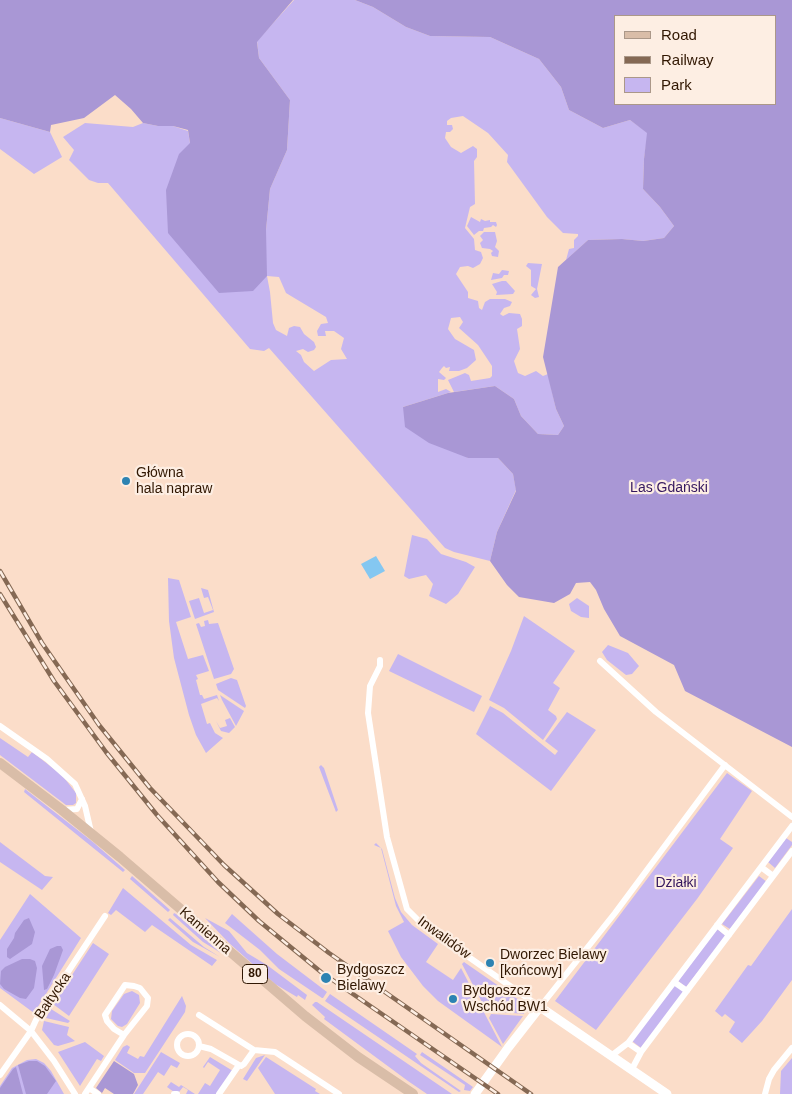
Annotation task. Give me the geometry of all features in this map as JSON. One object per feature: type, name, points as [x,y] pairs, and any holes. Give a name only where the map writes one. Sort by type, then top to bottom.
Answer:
[{"type":"main road","name":"Kamienna","points":[[0,763],[92,834],[305,1016],[358,1057],[413,1094]]},
{"type":"street","name":"Inwalidów","points":[[380,660],[380,666],[370,686],[368,713],[387,837],[407,909],[423,925],[667,1094]]},
{"type":"street","points":[[600,661],[656,712],[792,817]]},
{"type":"street","points":[[0,726],[48,759],[76,784],[92,834]]},
{"type":"street","points":[[475,1094],[508,1048],[615,913],[725,766]]},
{"type":"street","points":[[62,810],[78,809],[82,799]]},
{"type":"street","points":[[611,1056],[628,1044],[717,925],[789,835],[792,826]]},
{"type":"street","points":[[632,1070],[641,1052],[792,851]]},
{"type":"street","points":[[762,867],[773,876]]},
{"type":"street","name":"Bałtycka","points":[[0,1075],[2,1067],[31,1031],[36,1020],[105,916]]},
{"type":"street","points":[[717,925],[729,934]]},
{"type":"street","points":[[674,982],[686,991]]},
{"type":"street","points":[[98,1094],[87,1091],[124,1034],[147,1006],[148,998],[140,988],[134,986],[125,986],[106,1015],[107,1021],[114,1029],[124,1034]]},
{"type":"street","points":[[0,1005],[31,1031],[54,1060],[75,1094]]},
{"type":"street","points":[[199,1015],[254,1050],[275,1052],[339,1094]]},
{"type":"street","points":[[628,1044],[641,1052]]},
{"type":"street","points":[[199,1046],[211,1049],[243,1066],[254,1050]]},
{"type":"street","points":[[765,1094],[769,1079],[774,1070],[792,1048]]},
{"type":"street","points":[[219,1094],[239,1065]]},
{"type":"green space","points":[[0,0],[293,0],[257,42],[259,58],[290,100],[287,150],[270,189],[266,230],[267,276],[253,291],[219,293],[168,233],[166,190],[179,154],[190,143],[188,130],[173,126],[143,123],[115,95],[84,118],[51,125],[50,132],[0,118]]},
{"type":"green space","points":[[294,0],[355,0],[373,7],[406,27],[430,36],[490,37],[539,59],[561,87],[569,110],[603,128],[630,120],[648,133],[644,159],[643,189],[674,226],[664,238],[643,241],[622,239],[588,240],[566,260],[569,249],[574,248],[574,240],[578,234],[563,233],[547,217],[507,162],[508,155],[488,133],[463,116],[451,118],[447,121],[447,125],[452,125],[453,129],[450,132],[446,132],[445,138],[451,147],[461,153],[473,146],[477,149],[477,157],[474,161],[475,204],[470,207],[465,228],[474,239],[475,250],[481,252],[483,258],[480,264],[473,268],[468,266],[460,267],[456,274],[468,292],[468,298],[478,301],[479,308],[482,310],[485,302],[490,299],[505,299],[512,302],[500,314],[503,316],[509,313],[520,314],[522,319],[522,326],[517,329],[520,349],[514,361],[518,373],[525,376],[536,371],[543,376],[548,374],[556,409],[564,426],[558,435],[538,434],[521,416],[514,399],[495,386],[454,392],[448,380],[465,373],[469,375],[471,381],[490,378],[492,376],[492,366],[478,345],[459,328],[463,322],[460,317],[451,318],[448,329],[455,339],[474,350],[476,360],[467,368],[459,371],[449,371],[450,367],[446,368],[444,366],[442,368],[439,372],[446,378],[444,380],[438,379],[438,392],[446,389],[451,392],[403,407],[468,458],[498,458],[513,474],[516,490],[497,532],[490,561],[445,548],[269,348],[264,351],[250,349],[108,183],[98,183],[89,180],[69,160],[74,150],[63,137],[85,123],[133,127],[143,123],[173,126],[188,131],[190,143],[266,230],[270,189],[287,150],[290,100],[259,58],[257,41]],"holes":[[[267,276],[279,277],[286,293],[326,317],[328,323],[321,324],[317,331],[318,336],[326,336],[325,331],[334,331],[344,338],[341,349],[347,359],[331,360],[314,371],[296,351],[303,349],[308,352],[314,350],[316,347],[314,342],[304,334],[300,327],[294,326],[289,328],[287,336],[276,330],[273,323]]]},
{"type":"green space","name":"Las Gdański","points":[[355,0],[792,0],[792,747],[685,691],[674,665],[620,636],[590,582],[576,583],[570,594],[554,603],[519,597],[507,585],[490,561],[497,532],[516,491],[513,474],[498,458],[468,458],[429,443],[405,427],[403,407],[448,393],[495,386],[514,399],[521,416],[538,434],[558,435],[564,426],[556,409],[543,357],[558,267],[588,240],[622,239],[643,241],[664,238],[674,226],[643,189],[647,133],[630,120],[603,128],[569,110],[561,87],[539,59],[490,37],[430,36],[406,27],[373,7]]},
{"type":"green space","points":[[0,118],[50,132],[62,157],[34,174],[0,149]]},
{"type":"green space","points":[[471,217],[480,222],[481,219],[485,221],[490,220],[490,222],[496,222],[497,225],[496,227],[493,225],[484,228],[483,231],[479,231],[474,235],[467,226]]},
{"type":"green space","points":[[484,232],[495,232],[497,241],[495,247],[499,251],[498,257],[492,256],[491,253],[493,251],[490,249],[482,248],[480,243],[483,240],[480,236]]},
{"type":"green space","points":[[528,263],[542,264],[537,289],[539,297],[535,298],[531,295],[536,289],[531,286],[531,270],[526,266]]},
{"type":"green space","points":[[502,270],[509,271],[508,275],[491,280],[493,273],[499,274]]},
{"type":"green space","points":[[506,281],[515,291],[513,294],[496,295],[497,292],[492,284]]},
{"type":"green space","points":[[412,535],[427,539],[441,554],[475,567],[458,594],[446,604],[429,596],[433,584],[426,575],[409,579],[404,576]]},
{"type":"green space","points":[[168,578],[179,580],[191,617],[176,622],[188,659],[203,655],[209,671],[196,675],[200,695],[204,699],[217,695],[219,701],[217,698],[201,704],[207,724],[210,723],[215,733],[223,738],[206,753],[196,735],[189,715],[174,658],[169,621]]},
{"type":"green space","points":[[201,588],[208,590],[214,612],[195,619],[189,601],[199,598],[204,613],[213,610],[208,597],[204,598]]},
{"type":"green space","points":[[577,598],[589,606],[589,618],[581,617],[571,611],[569,604]]},
{"type":"green space","points":[[524,616],[575,651],[553,683],[560,688],[548,710],[557,719],[543,740],[504,708],[489,700]]},
{"type":"green space","points":[[208,620],[209,624],[218,623],[234,669],[231,674],[214,679],[196,624],[199,623],[201,627],[205,626],[204,621]]},
{"type":"green space","points":[[608,645],[628,653],[639,666],[632,674],[626,675],[607,660],[602,652]]},
{"type":"green space","points":[[398,654],[482,696],[474,712],[389,671]]},
{"type":"green space","points":[[231,678],[237,680],[246,706],[245,708],[218,690],[216,684]]},
{"type":"green space","points":[[220,695],[244,711],[236,726],[222,700]]},
{"type":"green space","points":[[490,706],[503,713],[555,755],[558,751],[545,741],[567,712],[596,730],[551,791],[476,734]]},
{"type":"green space","points":[[230,718],[235,727],[229,733],[221,731],[216,721],[220,728],[227,726],[225,720]]},
{"type":"green space","points":[[0,738],[28,757],[32,752],[62,775],[76,793],[76,803],[66,805],[0,755]]},
{"type":"green space","points":[[321,765],[324,768],[338,810],[336,812],[319,767]]},
{"type":"green space","name":"Działki","points":[[727,773],[752,791],[720,839],[733,848],[697,899],[596,1030],[555,1001]]},
{"type":"green space","points":[[25,789],[93,842],[125,870],[123,872],[24,792]]},
{"type":"green space","points":[[786,838],[792,842],[792,845],[775,868],[768,862]]},
{"type":"green space","points":[[0,842],[45,876],[53,877],[42,890],[0,862]]},
{"type":"green space","points":[[381,848],[395,898],[401,912],[412,925],[438,944],[426,962],[453,980],[461,968],[502,1047],[438,1001],[423,986],[401,957],[388,931],[404,922],[396,906]]},
{"type":"green space","points":[[132,876],[170,910],[168,912],[130,879]]},
{"type":"green space","points":[[759,876],[767,882],[730,929],[722,924]]},
{"type":"green space","points":[[123,888],[191,945],[217,960],[212,966],[152,925],[145,932],[116,910],[111,915],[108,913]]},
{"type":"green space","points":[[30,894],[81,938],[34,1013],[0,988],[0,940]]},
{"type":"green space","points":[[792,909],[792,980],[762,1021],[742,1043],[729,1032],[735,1022],[725,1014],[722,1017],[715,1011],[748,965],[751,966]]},
{"type":"green space","points":[[174,913],[221,953],[203,942],[173,915]]},
{"type":"green space","points":[[232,914],[277,954],[327,992],[323,998],[279,969],[260,950],[225,923]]},
{"type":"green space","points":[[29,918],[35,932],[32,944],[10,959],[7,957],[7,949],[24,920]]},
{"type":"green space","points":[[170,918],[204,947],[220,957],[193,942],[168,920]]},
{"type":"green space","points":[[205,918],[229,931],[247,953],[267,965],[307,995],[305,1000],[275,984],[229,943]]},
{"type":"green space","points":[[717,929],[726,936],[686,987],[678,981]]},
{"type":"green space","points":[[93,943],[109,954],[69,1016],[53,1004]]},
{"type":"green space","points":[[61,946],[63,950],[54,975],[47,989],[44,990],[42,966],[50,949]]},
{"type":"green space","points":[[22,959],[35,961],[37,968],[34,988],[26,999],[20,998],[4,989],[0,984],[1,971]]},
{"type":"green space","points":[[464,962],[519,1000],[524,1005],[524,1014],[490,1011],[485,1008],[462,964]]},
{"type":"green space","points":[[675,985],[684,991],[641,1048],[632,1041]]},
{"type":"green space","points":[[132,991],[139,995],[140,1003],[127,1024],[122,1027],[118,1026],[111,1019],[112,1011],[124,994]]},
{"type":"green space","points":[[330,994],[417,1054],[415,1056],[421,1063],[461,1091],[459,1092],[325,1001]]},
{"type":"green space","points":[[182,996],[186,1006],[185,1012],[145,1073],[134,1073],[115,1060],[123,1047],[127,1045],[130,1047],[127,1053],[138,1059],[140,1056],[144,1057]]},
{"type":"green space","points":[[315,1002],[452,1094],[427,1094],[324,1019],[325,1017],[312,1005]]},
{"type":"green space","points":[[51,1009],[70,1021],[68,1023],[46,1018]]},
{"type":"green space","points":[[491,1014],[523,1016],[503,1044],[489,1018]]},
{"type":"green space","points":[[44,1021],[69,1027],[67,1035],[75,1041],[58,1046],[54,1045],[42,1030]]},
{"type":"green space","points":[[85,1042],[104,1056],[101,1061],[97,1059],[80,1086],[58,1052]]},
{"type":"green space","points":[[161,1052],[180,1063],[177,1068],[171,1065],[164,1076],[158,1072],[143,1094],[134,1094]]},
{"type":"green space","points":[[422,1052],[473,1087],[470,1091],[464,1090],[465,1085],[420,1055]]},
{"type":"green space","points":[[265,1055],[247,1081],[243,1079],[256,1058]]},
{"type":"green space","points":[[210,1057],[233,1071],[216,1094],[198,1094],[205,1083],[210,1086],[220,1070],[208,1062],[203,1067]]},
{"type":"green space","points":[[266,1057],[316,1089],[315,1091],[320,1094],[275,1094],[258,1068]]},
{"type":"green space","points":[[792,1058],[792,1094],[780,1094],[781,1071]]},
{"type":"green space","points":[[36,1059],[44,1063],[51,1071],[64,1094],[0,1094],[0,1086],[12,1068],[27,1060]]},
{"type":"green space","points":[[29,1061],[37,1061],[45,1066],[56,1081],[47,1094],[26,1094],[18,1065]]},
{"type":"green space","points":[[114,1061],[134,1074],[138,1085],[133,1094],[114,1094],[105,1088],[102,1093],[96,1088]]},
{"type":"green space","points":[[16,1067],[23,1094],[0,1094],[0,1088]]},
{"type":"green space","points":[[171,1082],[179,1087],[181,1085],[195,1094],[186,1094],[188,1090],[183,1087],[179,1092],[174,1092],[167,1087]]},
{"type":"water","points":[[376,556],[385,571],[370,579],[361,564]]},
{"type":"railway","points":[[0,571],[42,643],[99,725],[150,788],[224,865],[278,914],[329,953],[531,1094]]},
{"type":"railway","points":[[0,594],[54,681],[106,752],[157,815],[218,882],[259,921],[321,972],[498,1094]]},
{"type":"place","name":"Główna hala napraw","points":[[126,481]]},
{"type":"place","name":"Dworzec Bielawy [końcowy]","points":[[490,963]]},
{"type":"place","name":"Bydgoszcz Bielawy","points":[[326,978]]},
{"type":"place","name":"Bydgoszcz Wschód BW1","points":[[453,999]]}]
